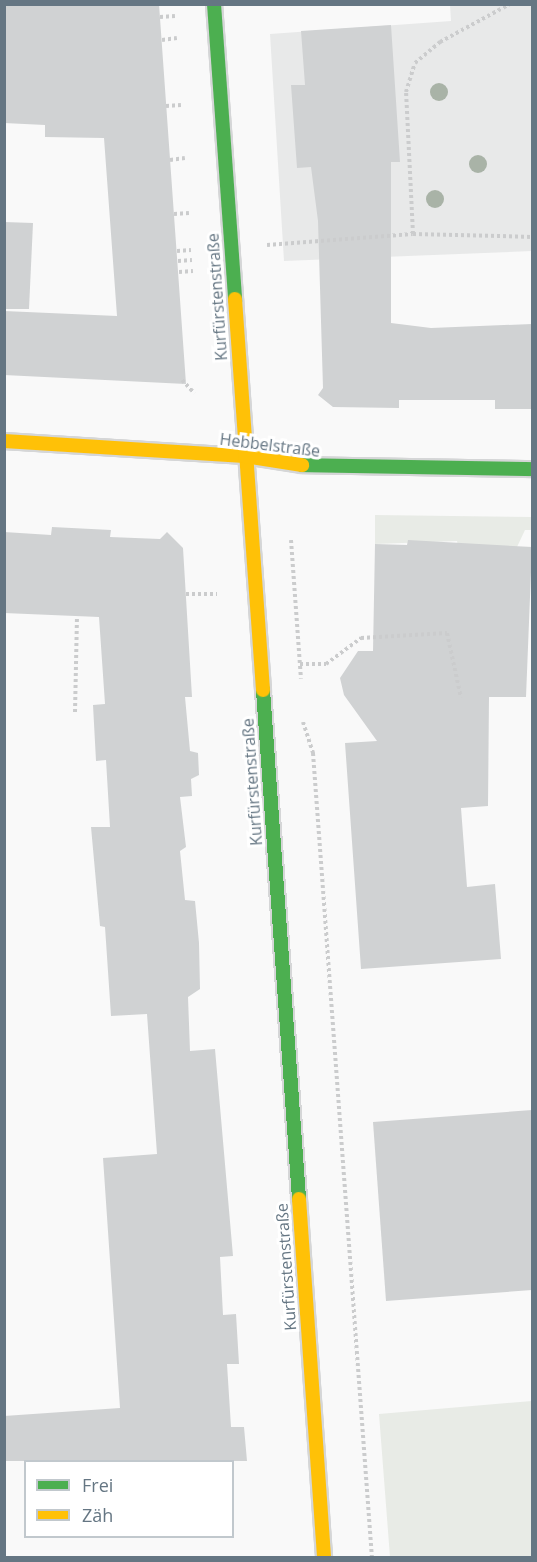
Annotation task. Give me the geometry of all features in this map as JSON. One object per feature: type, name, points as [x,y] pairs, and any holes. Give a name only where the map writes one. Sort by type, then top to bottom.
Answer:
[{"type":"street","name":"Kurfürstenstraße","points":[[214,4],[324,1557]]},
{"type":"street","name":"Hebbelstraße","points":[[4,441],[245,456],[319,468],[532,469]]},
{"type":"path","points":[[413,234],[406,92],[415,63],[440,42],[510,4]]},
{"type":"path","points":[[160,17],[175,16]]},
{"type":"path","points":[[162,40],[177,39]]},
{"type":"path","points":[[166,106],[181,105]]},
{"type":"path","points":[[170,160],[185,159]]},
{"type":"path","points":[[174,214],[189,213]]},
{"type":"path","points":[[261,245],[413,234],[532,237]]},
{"type":"path","points":[[177,251],[191,250]]},
{"type":"path","points":[[178,261],[192,260]]},
{"type":"path","points":[[179,272],[193,271]]},
{"type":"path","points":[[182,380],[194,393]]},
{"type":"path","points":[[289,530],[301,686]]},
{"type":"path","points":[[186,594],[217,594]]},
{"type":"path","points":[[75,712],[77,616]]},
{"type":"path","points":[[300,664],[326,664],[361,638],[447,633],[461,698]]},
{"type":"path","points":[[302,718],[313,753],[372,1557]]},
{"type":"shaded area","points":[[450,5],[532,5],[532,251],[284,261],[270,34],[451,21]]},
{"type":"shaded area","points":[[375,515],[532,517],[532,530],[525,530],[517,547],[458,546],[457,541],[375,544]]},
{"type":"shaded area","points":[[532,1401],[532,1557],[390,1557],[379,1414]]},
{"type":"building","points":[[4,4],[159,4],[186,384],[4,375],[4,311],[117,316],[104,138],[45,137],[45,125],[4,123]]},
{"type":"building","points":[[391,25],[400,162],[391,162],[391,323],[431,328],[532,324],[532,409],[495,409],[495,400],[399,400],[399,408],[333,407],[318,395],[323,388],[318,221],[311,167],[297,168],[291,85],[305,85],[301,31]]},
{"type":"building","points":[[4,222],[33,223],[29,309],[4,309]]},
{"type":"building","points":[[52,527],[111,530],[110,537],[160,539],[167,532],[183,548],[192,697],[185,697],[190,751],[198,753],[199,775],[191,779],[192,796],[180,797],[186,847],[180,851],[185,900],[195,901],[199,943],[200,989],[188,997],[190,1051],[215,1049],[233,1256],[220,1257],[223,1315],[236,1314],[239,1364],[227,1364],[231,1427],[244,1427],[247,1461],[4,1461],[4,1416],[120,1408],[103,1158],[157,1154],[147,1014],[111,1016],[105,927],[100,926],[91,827],[110,827],[106,760],[96,761],[93,705],[105,704],[99,617],[4,613],[4,532],[51,535]]},
{"type":"building","points":[[408,540],[532,547],[526,697],[489,697],[488,806],[461,808],[467,887],[495,884],[501,959],[361,969],[345,743],[377,741],[344,695],[340,678],[358,651],[373,651],[375,544],[407,545]]},
{"type":"building","points":[[532,1110],[532,1290],[386,1301],[373,1122]]},
{"type":"traffic: fast","points":[[214,4],[235,299]]},
{"type":"traffic: fast","points":[[302,465],[532,469]]},
{"type":"traffic: fast","points":[[263,690],[299,1199]]},
{"type":"traffic: slow","points":[[235,299],[263,690]]},
{"type":"traffic: slow","points":[[4,441],[245,456],[302,465]]},
{"type":"traffic: slow","points":[[299,1199],[324,1558]]}]
